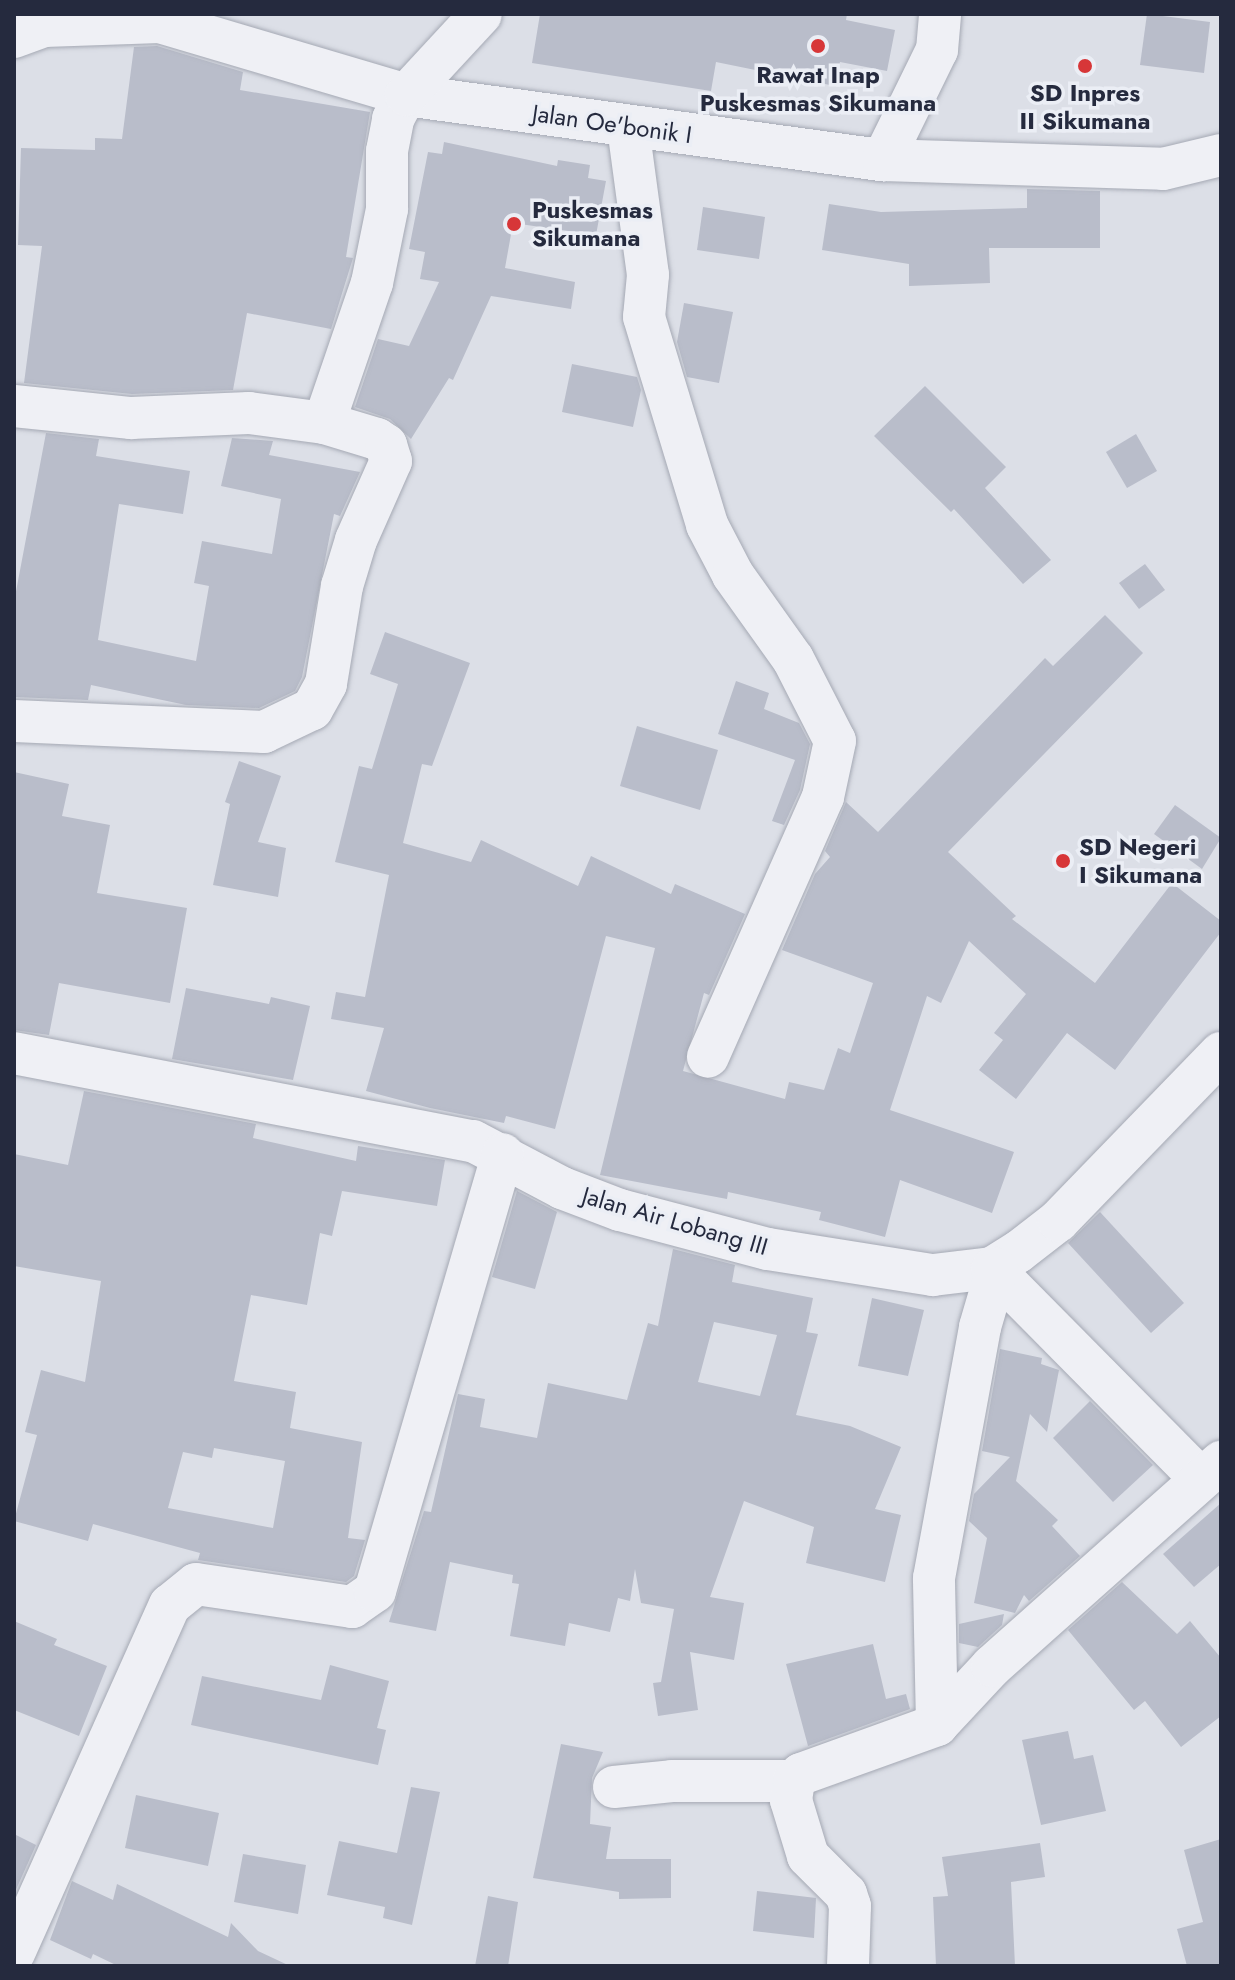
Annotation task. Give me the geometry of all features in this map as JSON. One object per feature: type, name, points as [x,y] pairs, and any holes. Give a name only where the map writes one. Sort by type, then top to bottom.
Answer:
[{"type":"street","points":[[324,423],[372,283],[387,209],[387,151],[393,119],[406,95],[481,14]]},
{"type":"street","points":[[883,160],[937,50],[940,14]]},
{"type":"street","name":"Jalan Oe'bonik I","points":[[14,37],[44,26],[160,22],[406,95],[883,160],[1163,169],[1221,155]]},
{"type":"street","points":[[628,127],[648,275],[644,317],[707,525],[733,575],[793,659],[835,741],[823,797],[708,1057]]},
{"type":"street","points":[[14,406],[131,418],[249,413],[324,423],[377,439],[386,445],[391,461],[356,540],[342,586],[326,684],[312,709],[264,732],[14,721]]},
{"type":"street","name":"Jalan Air Lobang III","points":[[14,1053],[473,1141],[503,1154],[562,1188],[620,1210],[768,1249],[933,1275],[994,1268],[1058,1221],[1221,1053]]},
{"type":"street","points":[[14,1953],[170,1605],[196,1584],[352,1607],[375,1591],[503,1154]]},
{"type":"street","points":[[848,1966],[850,1906],[846,1894],[808,1856],[791,1800],[794,1781],[801,1774],[937,1725],[992,1666],[1211,1470],[994,1268],[980,1327],[934,1578],[937,1725]]},
{"type":"street","points":[[614,1787],[672,1781],[794,1781]]},
{"type":"building","points":[[540,14],[847,14],[846,20],[895,30],[887,71],[840,62],[835,86],[716,62],[711,91],[532,63]]},
{"type":"building","points":[[1147,14],[1210,22],[1204,73],[1140,65]]},
{"type":"building","points":[[157,46],[243,72],[240,90],[370,112],[346,257],[353,258],[331,329],[247,313],[233,390],[132,394],[24,383],[42,246],[18,245],[21,148],[95,150],[95,138],[122,139],[134,47]]},
{"type":"building","points":[[444,142],[557,166],[558,160],[590,165],[588,178],[606,181],[596,235],[513,223],[505,268],[575,282],[571,309],[491,296],[453,380],[449,378],[411,439],[390,419],[355,407],[378,339],[409,346],[439,282],[420,279],[425,252],[409,249],[428,152],[442,154]]},
{"type":"building","points":[[1027,189],[1100,191],[1100,248],[989,248],[990,283],[909,286],[909,264],[822,250],[829,204],[881,212],[1027,208]]},
{"type":"building","points":[[703,207],[765,217],[759,259],[697,250]]},
{"type":"building","points":[[684,303],[733,312],[719,383],[687,377],[677,342]]},
{"type":"building","points":[[572,364],[637,377],[641,390],[633,427],[562,412]]},
{"type":"building","points":[[925,386],[1006,467],[985,488],[1051,560],[1023,584],[954,509],[951,512],[874,436]]},
{"type":"building","points":[[46,433],[99,439],[96,456],[190,471],[183,514],[119,504],[98,640],[196,661],[209,586],[194,583],[202,541],[272,554],[281,499],[221,486],[232,438],[273,441],[269,455],[360,472],[340,516],[334,514],[302,677],[295,691],[259,708],[186,705],[91,685],[88,700],[14,697],[14,602]]},
{"type":"building","points":[[1136,434],[1157,471],[1127,488],[1106,452]]},
{"type":"building","points":[[1145,564],[1165,590],[1139,609],[1119,583]]},
{"type":"building","points":[[1105,615],[1143,653],[948,852],[1016,916],[1012,919],[1095,983],[1172,883],[1221,921],[1221,932],[1115,1070],[1067,1033],[1016,1099],[979,1070],[1003,1040],[994,1033],[1026,994],[969,941],[941,1003],[927,996],[890,1110],[1014,1152],[992,1213],[900,1180],[885,1237],[819,1220],[821,1212],[728,1192],[727,1199],[600,1175],[655,948],[606,936],[555,1129],[506,1116],[504,1123],[366,1091],[384,1028],[331,1019],[336,992],[365,997],[389,875],[335,862],[359,766],[372,769],[398,684],[370,674],[385,632],[470,663],[432,766],[422,764],[403,843],[471,862],[481,840],[578,886],[591,856],[671,894],[675,884],[745,914],[709,995],[704,993],[683,1071],[785,1099],[789,1082],[824,1090],[838,1048],[850,1053],[873,983],[782,950],[815,874],[830,857],[825,851],[846,802],[878,832],[1045,658],[1053,666]]},
{"type":"building","points":[[736,681],[769,693],[764,709],[799,723],[810,744],[800,790],[784,825],[772,821],[795,760],[718,734]]},
{"type":"building","points":[[637,726],[718,750],[700,810],[620,786]]},
{"type":"building","points":[[239,761],[281,776],[258,842],[286,848],[278,897],[213,885],[230,804],[225,802]]},
{"type":"building","points":[[14,772],[69,784],[62,816],[110,825],[97,893],[187,908],[170,1003],[59,983],[49,1035],[14,1030]]},
{"type":"building","points":[[1175,805],[1221,838],[1202,869],[1154,834]]},
{"type":"building","points":[[186,988],[269,1004],[271,997],[310,1006],[293,1080],[172,1059]]},
{"type":"building","points":[[84,1091],[256,1124],[253,1138],[356,1161],[358,1146],[445,1160],[437,1206],[342,1191],[332,1236],[320,1233],[307,1305],[251,1295],[234,1381],[296,1392],[290,1428],[362,1442],[348,1538],[365,1540],[354,1576],[346,1582],[198,1560],[200,1553],[93,1524],[88,1541],[14,1521],[37,1435],[25,1432],[41,1370],[85,1382],[101,1281],[14,1266],[14,1154],[68,1165]],"holes":[[[214,1448],[285,1461],[273,1528],[168,1508],[183,1452],[212,1458]]]},
{"type":"building","points":[[517,1191],[557,1212],[535,1289],[492,1277]]},
{"type":"building","points":[[1100,1212],[1184,1303],[1151,1333],[1068,1243]]},
{"type":"building","points":[[673,1249],[735,1265],[732,1282],[813,1298],[806,1332],[818,1334],[796,1415],[850,1426],[901,1447],[875,1509],[901,1515],[885,1582],[806,1563],[814,1527],[744,1501],[710,1597],[744,1603],[734,1660],[690,1652],[698,1710],[658,1716],[653,1683],[661,1682],[674,1609],[641,1603],[635,1569],[630,1601],[618,1598],[610,1632],[569,1623],[565,1646],[510,1636],[519,1584],[512,1583],[513,1575],[450,1562],[436,1631],[389,1622],[424,1511],[431,1512],[458,1394],[485,1399],[480,1427],[537,1438],[548,1383],[627,1400],[648,1323],[658,1326]],"holes":[[[714,1322],[777,1335],[760,1396],[698,1382]]]},
{"type":"building","points":[[872,1298],[924,1310],[908,1376],[858,1366]]},
{"type":"building","points":[[1000,1349],[1042,1358],[1041,1364],[1059,1370],[1047,1432],[1030,1414],[1016,1481],[1058,1520],[1052,1526],[1080,1556],[1029,1601],[1024,1595],[1015,1613],[974,1603],[987,1538],[969,1521],[974,1494],[1010,1457],[982,1451]]},
{"type":"building","points":[[1090,1401],[1153,1465],[1113,1502],[1053,1438]]},
{"type":"building","points":[[1221,1503],[1221,1564],[1194,1587],[1163,1554]]},
{"type":"building","points":[[1122,1582],[1177,1634],[1190,1621],[1221,1658],[1221,1716],[1181,1747],[1145,1701],[1134,1710],[1068,1630]]},
{"type":"building","points":[[1004,1614],[1002,1625],[978,1647],[959,1643],[959,1624]]},
{"type":"building","points":[[14,1621],[57,1639],[54,1645],[107,1666],[79,1736],[14,1710]]},
{"type":"building","points":[[873,1644],[886,1699],[906,1694],[910,1709],[808,1746],[786,1664]]},
{"type":"building","points":[[330,1665],[389,1681],[377,1728],[386,1730],[378,1765],[191,1725],[202,1676],[321,1700]]},
{"type":"building","points":[[1068,1731],[1074,1759],[1093,1755],[1106,1811],[1041,1825],[1022,1740]]},
{"type":"building","points":[[561,1744],[603,1752],[592,1778],[590,1824],[611,1827],[606,1859],[671,1859],[671,1898],[619,1899],[619,1892],[533,1878]]},
{"type":"building","points":[[411,1787],[440,1792],[412,1925],[383,1918],[385,1907],[327,1895],[339,1841],[397,1853]]},
{"type":"building","points":[[136,1795],[219,1813],[208,1866],[125,1848]]},
{"type":"building","points":[[14,1834],[36,1845],[14,1894]]},
{"type":"building","points":[[1221,1839],[1221,1966],[1187,1966],[1177,1929],[1203,1922],[1184,1850]]},
{"type":"building","points":[[1040,1843],[1045,1877],[1011,1882],[1015,1966],[936,1966],[933,1897],[948,1896],[942,1857]]},
{"type":"building","points":[[243,1854],[306,1865],[298,1914],[234,1902]]},
{"type":"building","points":[[72,1881],[113,1900],[117,1884],[228,1937],[231,1923],[258,1951],[290,1966],[118,1966],[93,1954],[91,1959],[50,1940]]},
{"type":"building","points":[[757,1891],[816,1898],[814,1938],[753,1931]]},
{"type":"building","points":[[488,1896],[518,1902],[508,1966],[475,1966]]},
{"type":"place","name":"Rawat Inap Puskesmas Sikumana","points":[[818,46]]},
{"type":"place","name":"SD Inpres II Sikumana","points":[[1085,66]]},
{"type":"place","name":"Puskesmas Sikumana","points":[[514,224]]},
{"type":"place","name":"SD Negeri I Sikumana","points":[[1063,861]]}]
